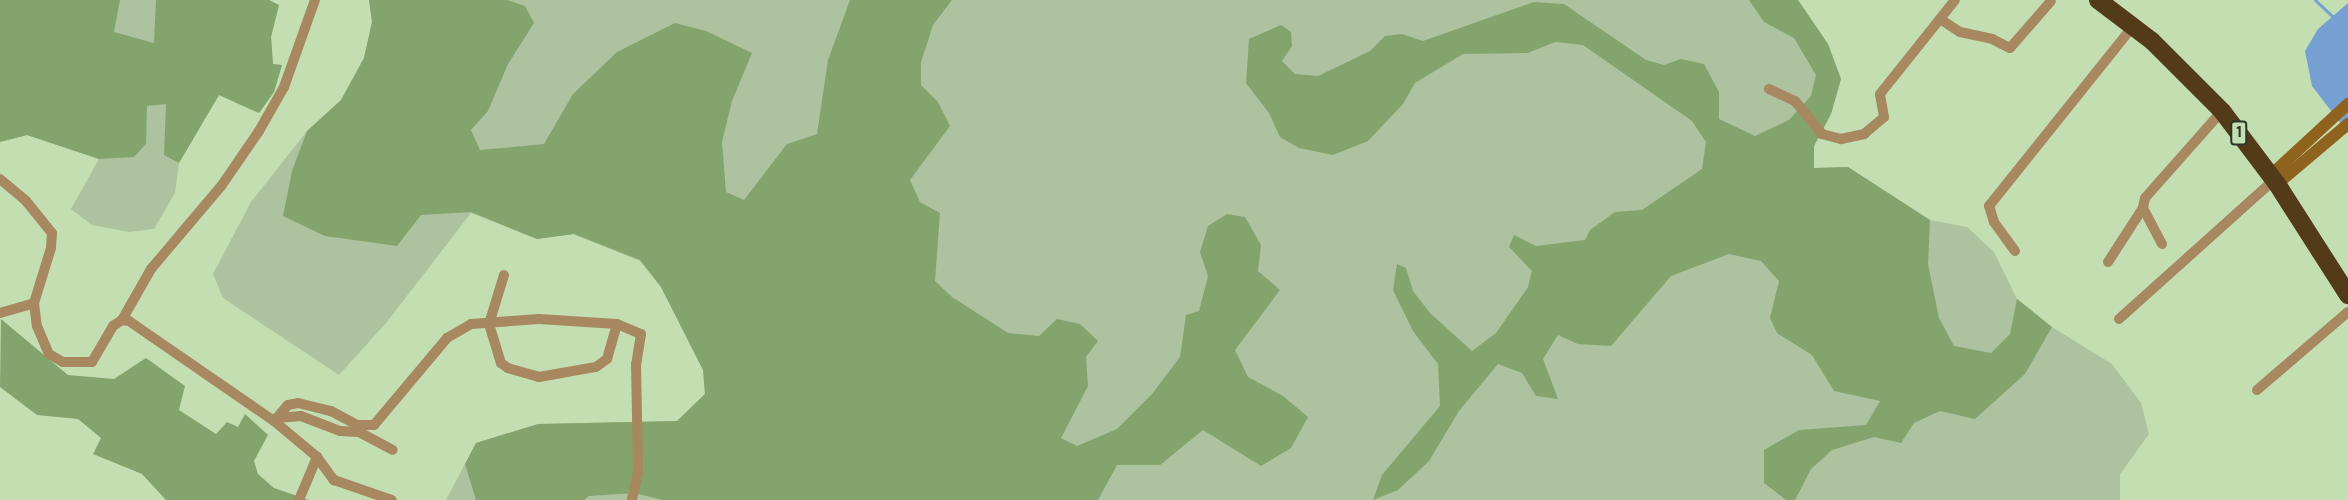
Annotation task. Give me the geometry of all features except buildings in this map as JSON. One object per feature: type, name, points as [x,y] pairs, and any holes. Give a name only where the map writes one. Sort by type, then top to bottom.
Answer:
[{"type":"highway","name":"1","points":[[2098,0],[2133,26],[2187,74],[2222,111],[2274,180],[2348,295]]},
{"type":"street","points":[[0,179],[26,201],[52,233],[34,303],[43,344],[63,362],[92,362],[113,326],[122,320],[151,269],[222,185],[259,131],[284,87],[315,0]]},
{"type":"street","points":[[1769,89],[1795,101],[1822,135],[1840,138],[1864,134],[1884,117],[1880,94],[1954,0]]},
{"type":"street","points":[[1941,19],[1960,32],[1992,39],[2010,48],[2050,1]]},
{"type":"street","points":[[2015,250],[1994,222],[1989,206],[2133,26]]},
{"type":"street","points":[[2119,319],[2274,180],[2325,125],[2348,104]]},
{"type":"street","points":[[2108,262],[2144,208],[2149,189],[2222,111]]},
{"type":"street","points":[[2274,180],[2335,137],[2348,124]]},
{"type":"street","points":[[2144,208],[2162,244]]},
{"type":"street","points":[[504,275],[489,324],[501,363],[539,377],[596,367],[607,359],[616,324]]},
{"type":"street","points":[[0,314],[34,303]]},
{"type":"street","points":[[2257,390],[2348,312]]},
{"type":"street","points":[[275,419],[288,405],[298,403],[331,411],[357,425],[374,425],[447,338],[471,324],[571,319],[616,324],[641,334],[636,364],[638,473],[632,500]]},
{"type":"street","points":[[122,320],[275,419],[317,457],[338,483],[392,500]]},
{"type":"street","points":[[275,419],[301,416],[340,431],[359,432],[393,450]]},
{"type":"street","points":[[299,500],[317,457]]},
{"type":"green space","points":[[0,0],[269,0],[279,5],[271,37],[273,64],[282,65],[274,92],[259,113],[219,95],[179,163],[175,193],[154,229],[129,232],[92,225],[71,209],[99,159],[27,135],[0,142]]},
{"type":"green space","points":[[0,0],[120,0],[114,32],[154,43],[156,0],[269,0],[279,5],[271,37],[273,64],[282,65],[274,92],[259,113],[219,95],[179,163],[164,155],[166,104],[147,106],[146,144],[134,157],[99,159],[27,135],[0,142]]},
{"type":"green space","points":[[369,0],[1798,0],[1828,44],[1841,79],[1831,114],[1814,146],[1814,168],[1848,167],[1930,220],[1967,227],[1994,252],[2017,299],[2052,327],[2112,364],[2141,403],[2149,434],[2120,474],[2120,500],[446,500],[476,443],[538,424],[677,421],[705,394],[703,370],[661,287],[640,261],[573,234],[537,239],[471,213],[386,323],[339,375],[223,298],[213,274],[251,202],[307,131],[341,100],[364,58],[372,22]]},
{"type":"green space","points":[[369,0],[507,0],[525,6],[534,23],[508,64],[488,111],[471,130],[480,150],[544,144],[573,94],[617,52],[675,23],[706,31],[752,53],[732,101],[722,142],[726,192],[744,200],[787,144],[817,134],[828,60],[850,0],[952,0],[933,25],[921,62],[921,85],[938,102],[950,126],[910,180],[920,202],[940,213],[935,281],[952,297],[1008,333],[1039,336],[1057,319],[1080,324],[1098,341],[1086,357],[1088,386],[1061,438],[1077,446],[1117,429],[1152,394],[1180,357],[1186,315],[1199,311],[1208,276],[1200,252],[1208,226],[1227,214],[1245,217],[1261,245],[1258,271],[1280,290],[1235,350],[1248,377],[1283,396],[1308,417],[1291,448],[1261,466],[1203,430],[1160,465],[1117,465],[1098,500],[662,500],[635,493],[589,496],[584,500],[476,500],[465,464],[476,443],[538,424],[677,421],[705,394],[703,370],[661,287],[640,260],[574,234],[537,239],[471,212],[421,215],[397,246],[325,236],[283,216],[292,171],[307,131],[341,100],[364,58],[372,22]]},
{"type":"green space","points":[[1749,0],[1798,0],[1828,44],[1841,79],[1831,114],[1814,146],[1814,168],[1848,167],[1930,220],[1928,264],[1939,318],[1954,346],[1991,353],[2010,334],[2017,299],[2052,327],[2025,374],[1975,419],[1940,411],[1914,423],[1901,443],[1874,437],[1832,450],[1811,469],[1795,500],[1786,500],[1764,483],[1764,450],[1799,430],[1866,425],[1880,401],[1834,391],[1812,355],[1777,333],[1770,318],[1779,281],[1761,261],[1729,254],[1671,276],[1611,346],[1578,344],[1558,335],[1543,359],[1558,399],[1536,396],[1522,373],[1498,364],[1459,411],[1429,461],[1398,490],[1373,500],[1382,475],[1440,406],[1438,364],[1413,331],[1393,290],[1397,264],[1406,268],[1413,291],[1430,313],[1472,351],[1496,333],[1528,287],[1532,271],[1509,247],[1514,235],[1536,246],[1585,240],[1590,230],[1615,212],[1642,210],[1702,169],[1706,142],[1692,121],[1583,45],[1555,42],[1528,53],[1463,54],[1415,83],[1403,104],[1368,141],[1333,155],[1299,148],[1280,137],[1269,113],[1246,83],[1249,39],[1281,25],[1291,32],[1292,46],[1282,61],[1295,74],[1318,76],[1370,51],[1385,36],[1402,34],[1423,41],[1534,2],[1564,4],[1646,60],[1664,65],[1681,59],[1704,64],[1719,92],[1719,119],[1755,136],[1789,120],[1811,96],[1816,75],[1794,38],[1764,22]]},
{"type":"green space","points":[[1,319],[68,375],[114,379],[146,358],[185,386],[179,410],[216,434],[227,422],[238,427],[245,414],[268,435],[254,461],[258,474],[274,488],[309,500],[166,500],[142,474],[93,454],[101,438],[78,419],[37,415],[0,387]]},
{"type":"water","points":[[2348,3],[2348,133],[2312,86],[2305,51],[2318,29]]},
{"type":"waterway","points":[[2315,0],[2333,17]]}]
